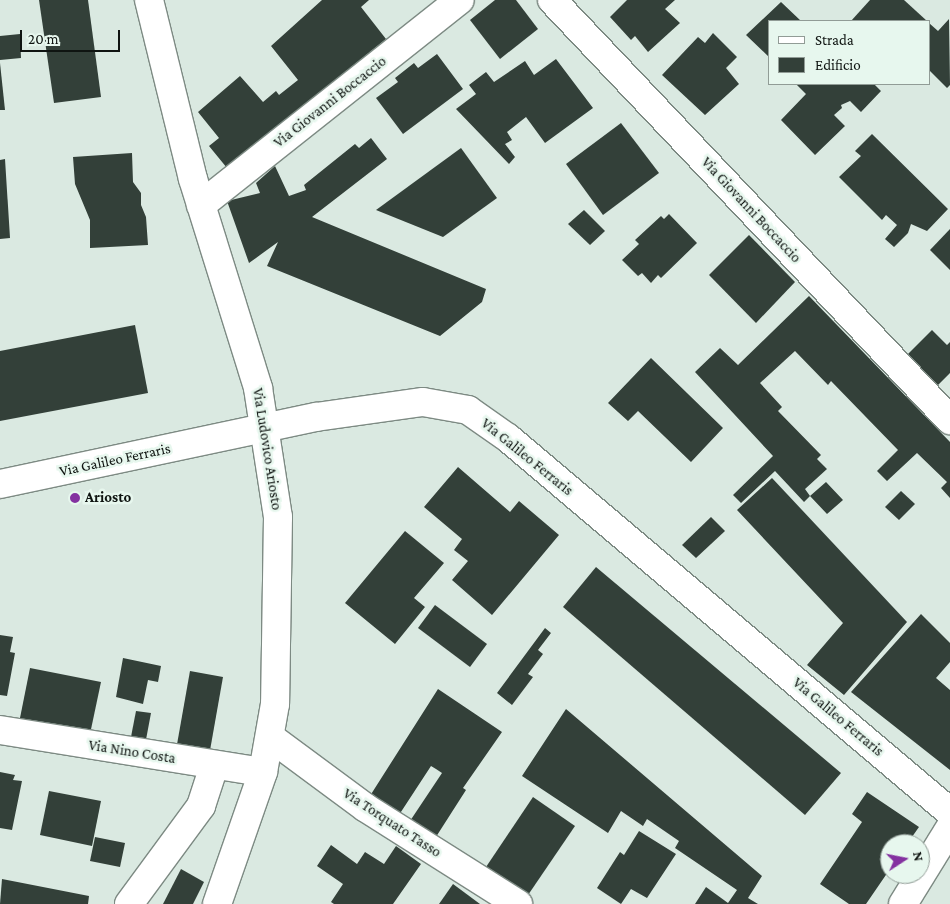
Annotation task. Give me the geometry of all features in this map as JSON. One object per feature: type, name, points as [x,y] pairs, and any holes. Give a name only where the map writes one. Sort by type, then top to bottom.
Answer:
[{"type":"street","name":"Via Ludovico Ariosto","points":[[149,0],[200,204],[258,388],[262,429],[278,526],[276,676],[270,737],[263,772],[217,904]]},
{"type":"street","name":"Via Giovanni Boccaccio","points":[[200,204],[460,0]]},
{"type":"street","name":"Via Giovanni Boccaccio","points":[[552,0],[950,420]]},
{"type":"street","name":"Via Galileo Ferraris","points":[[0,484],[316,417],[422,402],[468,410],[508,438],[950,812]]},
{"type":"street","name":"Via Nino Costa","points":[[0,730],[214,766],[263,772]]},
{"type":"street","name":"Via Torquato Tasso","points":[[270,737],[366,808],[518,904]]},
{"type":"street","points":[[129,904],[201,806],[214,766]]},
{"type":"street","points":[[903,904],[950,828]]},
{"type":"building","points":[[39,0],[88,0],[101,97],[54,103]]},
{"type":"building","points":[[322,0],[369,0],[361,7],[386,39],[227,168],[209,146],[219,138],[198,112],[240,76],[263,102],[276,91],[279,95],[298,80],[271,46]]},
{"type":"building","points":[[495,0],[516,0],[538,29],[500,59],[470,20]]},
{"type":"building","points":[[627,0],[675,0],[665,9],[680,23],[648,52],[635,36],[631,40],[610,17]]},
{"type":"building","points":[[870,0],[904,0],[926,20],[852,20]]},
{"type":"building","points":[[781,2],[800,20],[768,20],[768,56],[746,35]]},
{"type":"building","points":[[949,19],[950,85],[947,88],[930,71],[930,24],[938,31]]},
{"type":"building","points":[[713,33],[737,57],[726,68],[739,84],[705,115],[662,75],[698,37],[705,43]]},
{"type":"building","points":[[20,34],[21,58],[0,60],[0,36]]},
{"type":"building","points":[[437,54],[463,89],[403,134],[376,98],[398,82],[395,78],[414,63],[418,68]]},
{"type":"building","points":[[556,59],[593,108],[545,143],[526,117],[507,132],[512,140],[505,144],[515,157],[509,164],[456,109],[476,94],[469,85],[486,72],[494,82],[525,61],[534,75]]},
{"type":"building","points":[[0,63],[5,110],[0,110]]},
{"type":"building","points":[[797,85],[875,85],[881,91],[861,112],[850,101],[841,105],[842,108],[834,115],[845,126],[815,155],[781,120],[806,94]]},
{"type":"building","points":[[621,123],[659,173],[603,215],[566,164]]},
{"type":"building","points":[[872,134],[948,209],[927,231],[911,224],[908,233],[894,247],[885,239],[897,225],[886,215],[882,220],[839,177],[861,156],[855,151]]},
{"type":"building","points":[[371,138],[387,159],[312,217],[486,289],[482,302],[440,336],[267,266],[278,242],[249,263],[227,201],[260,193],[256,183],[275,166],[289,196],[306,190],[304,185],[355,144],[359,148]]},
{"type":"building","points":[[461,148],[497,198],[443,237],[376,210]]},
{"type":"building","points":[[132,153],[133,182],[141,193],[141,205],[146,217],[148,245],[90,248],[90,220],[75,184],[73,157]]},
{"type":"building","points":[[5,159],[10,238],[0,239],[0,160]]},
{"type":"building","points":[[584,210],[605,231],[590,245],[568,224]]},
{"type":"building","points":[[669,214],[697,243],[661,278],[658,275],[651,283],[642,273],[638,276],[622,260],[639,244],[635,240],[661,216],[664,219]]},
{"type":"building","points":[[950,229],[950,270],[930,250]]},
{"type":"building","points":[[749,235],[795,282],[756,323],[709,275]]},
{"type":"building","points":[[809,296],[950,442],[950,498],[941,488],[947,482],[917,453],[887,481],[877,471],[898,450],[831,381],[828,385],[795,351],[760,383],[782,407],[778,411],[821,455],[817,459],[827,469],[805,489],[810,496],[804,502],[775,471],[741,503],[733,495],[773,456],[695,372],[720,348],[738,365]]},
{"type":"building","points":[[135,325],[148,393],[0,421],[0,351]]},
{"type":"building","points":[[932,330],[947,345],[950,342],[950,373],[936,387],[906,356]]},
{"type":"building","points":[[651,358],[723,428],[691,462],[638,411],[628,421],[608,403]]},
{"type":"building","points":[[458,467],[510,512],[519,501],[559,535],[492,615],[452,580],[468,561],[454,550],[462,539],[424,507]]},
{"type":"building","points":[[772,478],[907,622],[844,695],[807,665],[843,623],[737,510]]},
{"type":"building","points":[[826,482],[843,500],[827,514],[810,496]]},
{"type":"building","points":[[901,491],[915,504],[899,520],[885,507]]},
{"type":"building","points":[[711,517],[725,531],[696,558],[682,545]]},
{"type":"building","points":[[405,531],[444,563],[414,598],[425,607],[395,644],[345,603]]},
{"type":"building","points":[[596,567],[841,773],[805,815],[563,607]]},
{"type":"building","points":[[435,605],[487,644],[470,667],[418,628]]},
{"type":"building","points":[[921,614],[950,643],[950,662],[936,678],[950,690],[950,770],[851,692]]},
{"type":"building","points":[[545,628],[551,633],[538,650],[543,654],[528,674],[533,677],[512,705],[497,693]]},
{"type":"building","points":[[0,635],[13,637],[10,652],[15,653],[7,696],[0,695]]},
{"type":"building","points":[[123,658],[161,666],[158,682],[148,680],[143,704],[116,697]]},
{"type":"building","points":[[30,668],[101,682],[90,734],[19,723]]},
{"type":"building","points":[[190,671],[223,677],[209,756],[176,750]]},
{"type":"building","points":[[438,689],[502,732],[463,788],[466,790],[434,840],[408,824],[442,773],[436,769],[431,766],[397,818],[368,799]]},
{"type":"building","points":[[566,709],[762,876],[748,898],[758,904],[695,904],[706,887],[728,903],[737,890],[675,848],[679,841],[647,819],[643,826],[621,811],[608,833],[522,776]]},
{"type":"building","points":[[136,711],[151,713],[145,745],[130,742]]},
{"type":"building","points":[[0,772],[15,775],[13,780],[22,781],[12,830],[0,828]]},
{"type":"building","points":[[49,791],[101,801],[92,846],[40,835]]},
{"type":"building","points":[[867,792],[919,827],[914,834],[880,834],[880,884],[866,904],[849,904],[820,884],[862,822],[852,814]]},
{"type":"building","points":[[533,797],[575,826],[526,898],[484,870]]},
{"type":"building","points":[[639,831],[676,854],[647,898],[631,889],[621,904],[597,888],[620,852],[624,855]]},
{"type":"building","points":[[95,837],[125,843],[120,867],[90,861]]},
{"type":"building","points":[[331,845],[357,864],[365,852],[384,864],[396,846],[421,864],[393,904],[334,904],[331,902],[343,884],[317,866]]},
{"type":"building","points":[[181,869],[204,882],[193,904],[163,904]]},
{"type":"building","points":[[2,879],[89,896],[88,904],[0,904]]},
{"type":"building","points":[[453,884],[480,904],[439,904]]},
{"type":"place","name":"Ariosto","points":[[75,498]]}]
